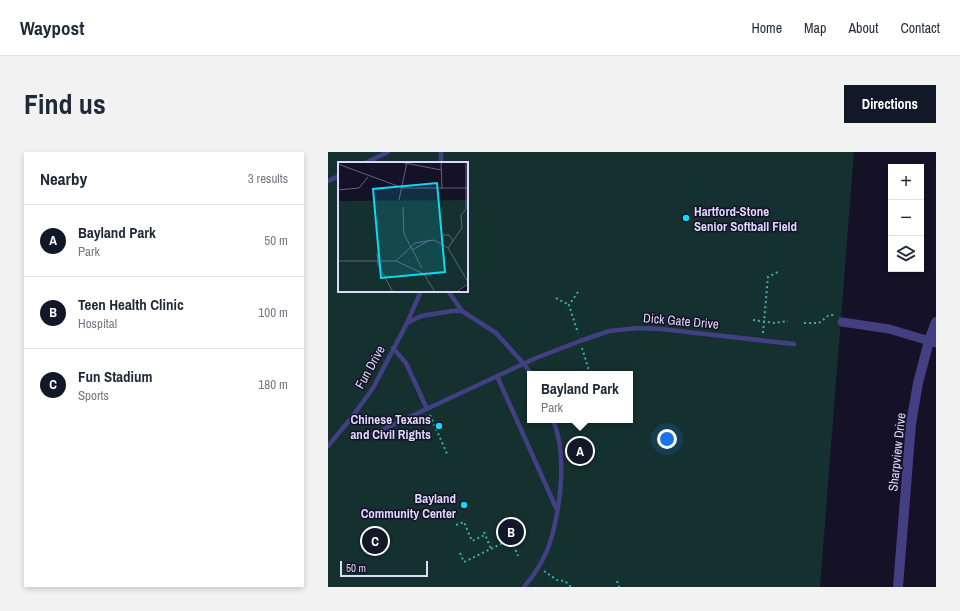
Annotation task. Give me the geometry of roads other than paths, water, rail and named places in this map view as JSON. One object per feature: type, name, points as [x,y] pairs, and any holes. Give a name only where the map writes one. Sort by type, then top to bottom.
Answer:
[{"type":"street","points":[[842,322],[889,329],[933,342]]},
{"type":"street","name":"Sharpview Drive","points":[[898,587],[912,424],[918,383],[933,342],[936,322]]},
{"type":"lane","points":[[367,162],[388,152]]},
{"type":"lane","points":[[440,162],[441,152]]},
{"type":"lane","points":[[328,181],[338,176]]},
{"type":"lane","name":"Fun Drive","points":[[328,446],[373,388],[407,323],[421,292]]},
{"type":"lane","points":[[449,292],[462,311],[496,333],[529,371]]},
{"type":"lane","points":[[407,323],[422,316],[452,311],[462,311]]},
{"type":"lane","name":"Dick Gate Drive","points":[[373,434],[524,364],[609,331],[638,328],[661,329],[794,344]]},
{"type":"lane","points":[[393,348],[406,363],[427,409]]},
{"type":"lane","points":[[497,376],[557,510]]},
{"type":"lane","points":[[524,587],[539,567],[552,537],[561,478],[560,446],[555,423]]},
{"type":"place","name":"Hartford-Stone Senior Softball Field","points":[[686,218]]},
{"type":"place","name":"Chinese Texans and Civil Rights","points":[[439,426]]},
{"type":"place","name":"Bayland Park","points":[[580,451]]},
{"type":"place","name":"Bayland Community Center","points":[[464,505]]},
{"type":"place","name":"Teen Health Clinic","points":[[511,532]]},
{"type":"place","name":"Fun Stadium","points":[[375,541]]}]
